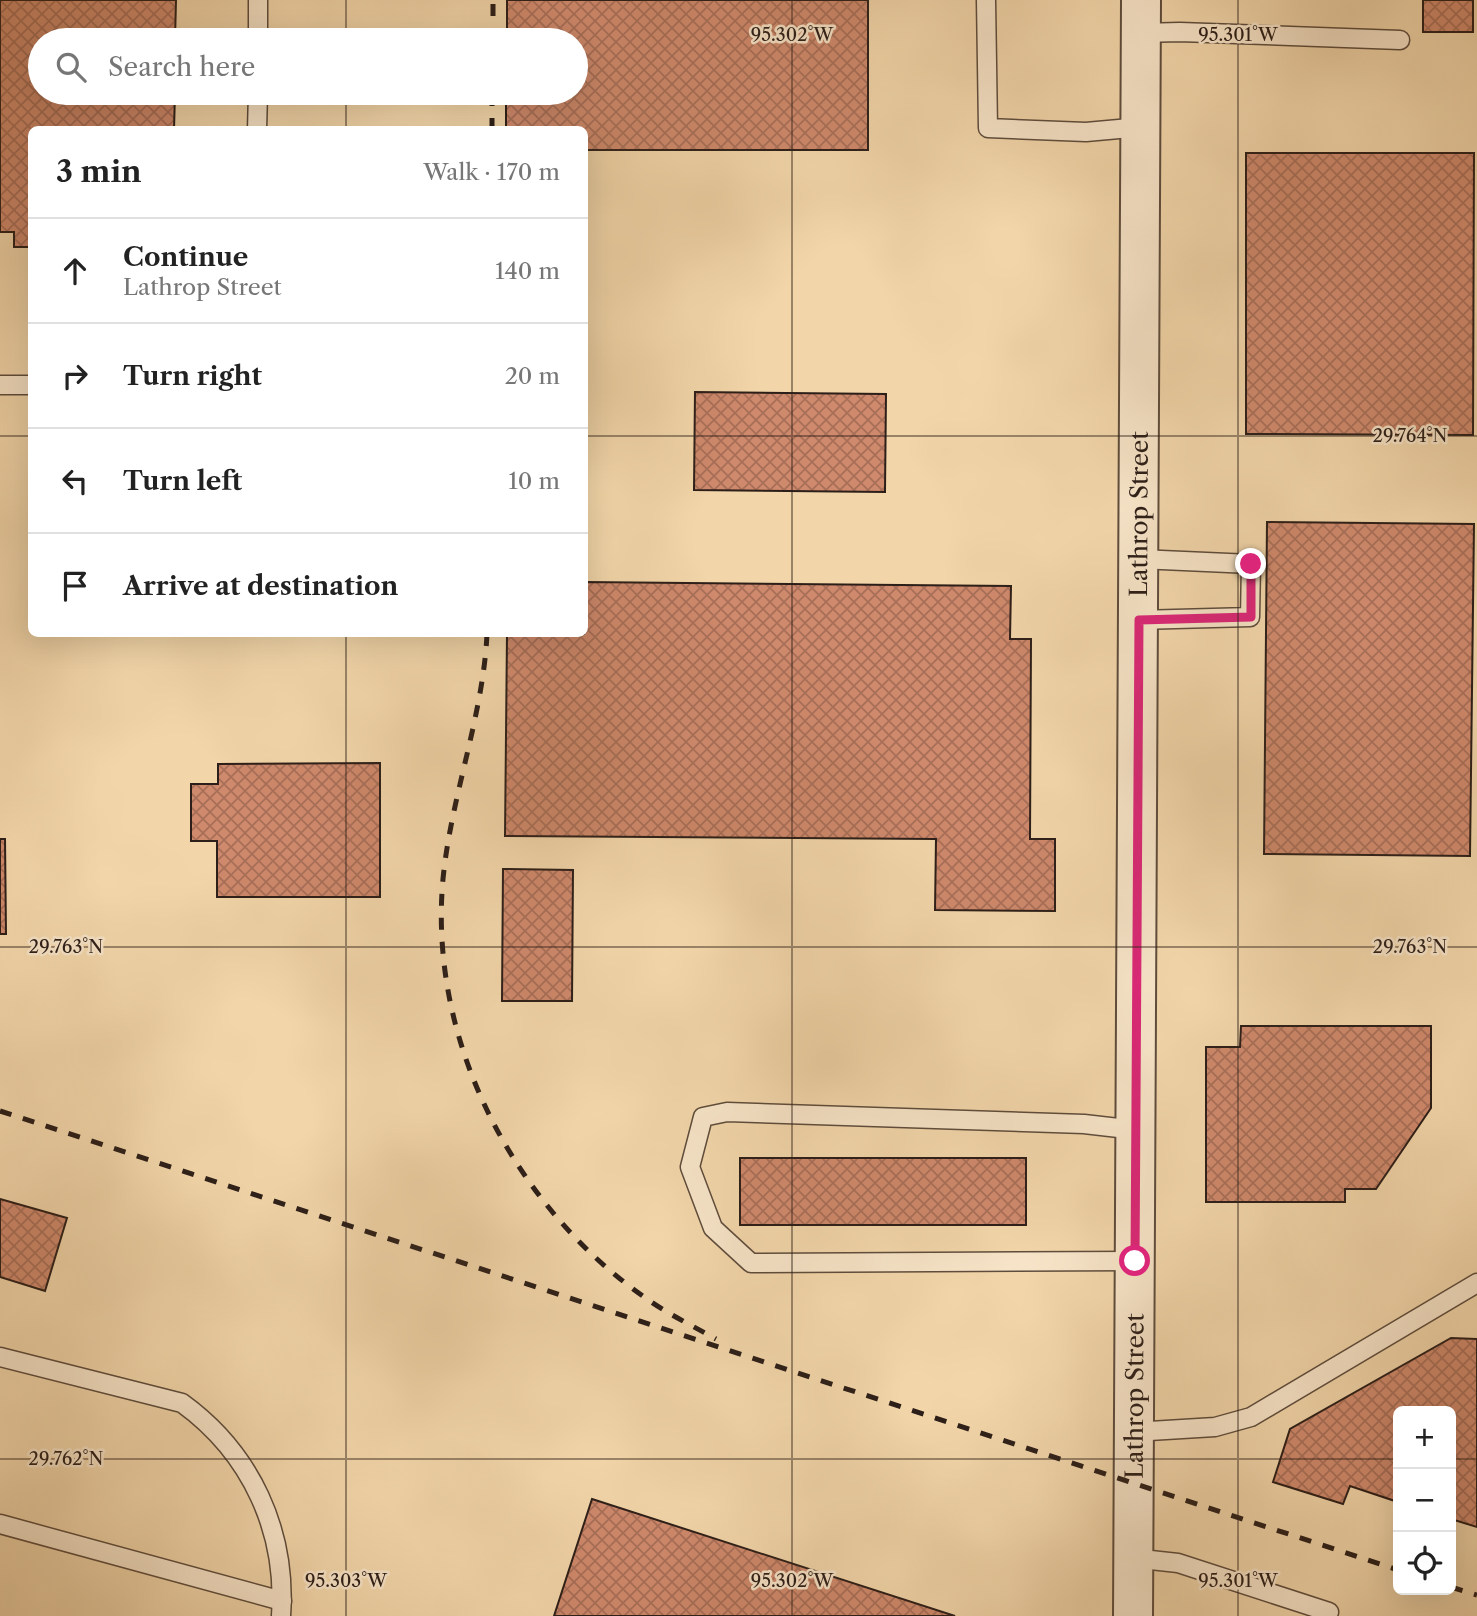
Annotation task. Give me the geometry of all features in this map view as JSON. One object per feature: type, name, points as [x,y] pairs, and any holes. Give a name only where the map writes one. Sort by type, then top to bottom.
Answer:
[{"type":"street","name":"Lathrop Street","points":[[1132,1616],[1141,16]]},
{"type":"lane","points":[[258,0],[258,28]]},
{"type":"lane","points":[[986,0],[988,128],[1086,132],[1141,127]]},
{"type":"lane","points":[[1141,16],[1180,32],[1400,40]]},
{"type":"lane","points":[[257,126],[258,105]]},
{"type":"lane","points":[[0,385],[28,385]]},
{"type":"lane","points":[[1139,559],[1251,564],[1251,617],[1139,620]]},
{"type":"lane","points":[[1135,1261],[751,1263],[713,1228],[690,1167],[704,1117],[727,1112],[1084,1124],[1136,1130]]},
{"type":"lane","points":[[1133,1432],[1215,1427],[1251,1417],[1477,1283]]},
{"type":"lane","points":[[0,1357],[182,1403],[206,1421],[240,1461],[262,1498],[280,1557],[282,1608],[0,1524]]},
{"type":"lane","points":[[1132,1558],[1178,1563],[1329,1612],[1327,1616]]},
{"type":"building","points":[[0,0],[176,0],[175,28],[28,28],[28,105],[175,105],[174,126],[28,126],[28,247],[14,247],[14,232],[0,232]]},
{"type":"building","points":[[507,0],[868,0],[868,150],[588,150],[588,126],[506,126],[506,105],[588,105],[588,28],[507,28]]},
{"type":"building","points":[[1423,0],[1473,0],[1473,32],[1423,32]]},
{"type":"building","points":[[1246,153],[1474,153],[1473,435],[1246,434]]},
{"type":"building","points":[[695,392],[886,394],[885,492],[694,490]]},
{"type":"building","points":[[1267,522],[1474,524],[1470,856],[1264,854]]},
{"type":"building","points":[[588,582],[1011,586],[1010,639],[1031,639],[1030,839],[1055,839],[1055,911],[935,910],[936,839],[505,836],[507,637],[588,637]]},
{"type":"building","points":[[380,763],[380,897],[217,897],[217,841],[191,841],[191,784],[218,784],[218,764]]},
{"type":"building","points":[[0,839],[5,839],[6,934],[0,934]]},
{"type":"building","points":[[503,869],[573,870],[572,1001],[502,1001]]},
{"type":"building","points":[[1241,1026],[1431,1026],[1431,1108],[1376,1189],[1345,1189],[1345,1202],[1206,1202],[1206,1047],[1240,1047]]},
{"type":"building","points":[[740,1158],[1026,1158],[1026,1225],[740,1225]]},
{"type":"building","points":[[0,1199],[67,1218],[45,1291],[0,1277]]},
{"type":"building","points":[[1451,1338],[1477,1339],[1477,1527],[1456,1521],[1456,1406],[1393,1406],[1393,1500],[1350,1486],[1343,1504],[1273,1482],[1290,1429]]},
{"type":"building","points":[[592,1499],[955,1616],[554,1616]]},
{"type":"railway","points":[[493,0],[493,28]]},
{"type":"railway","points":[[492,105],[492,126]]},
{"type":"railway","points":[[487,637],[480,696],[453,817],[443,879],[442,940],[450,1000],[466,1059],[490,1115],[520,1168],[557,1217],[599,1261],[647,1299],[716,1339]]},
{"type":"railway","points":[[0,1111],[1393,1568]]},
{"type":"railway","points":[[1456,1589],[1477,1595]]},
{"type":"route","points":[[1135,1261],[1139,620],[1251,617],[1251,564]]}]
